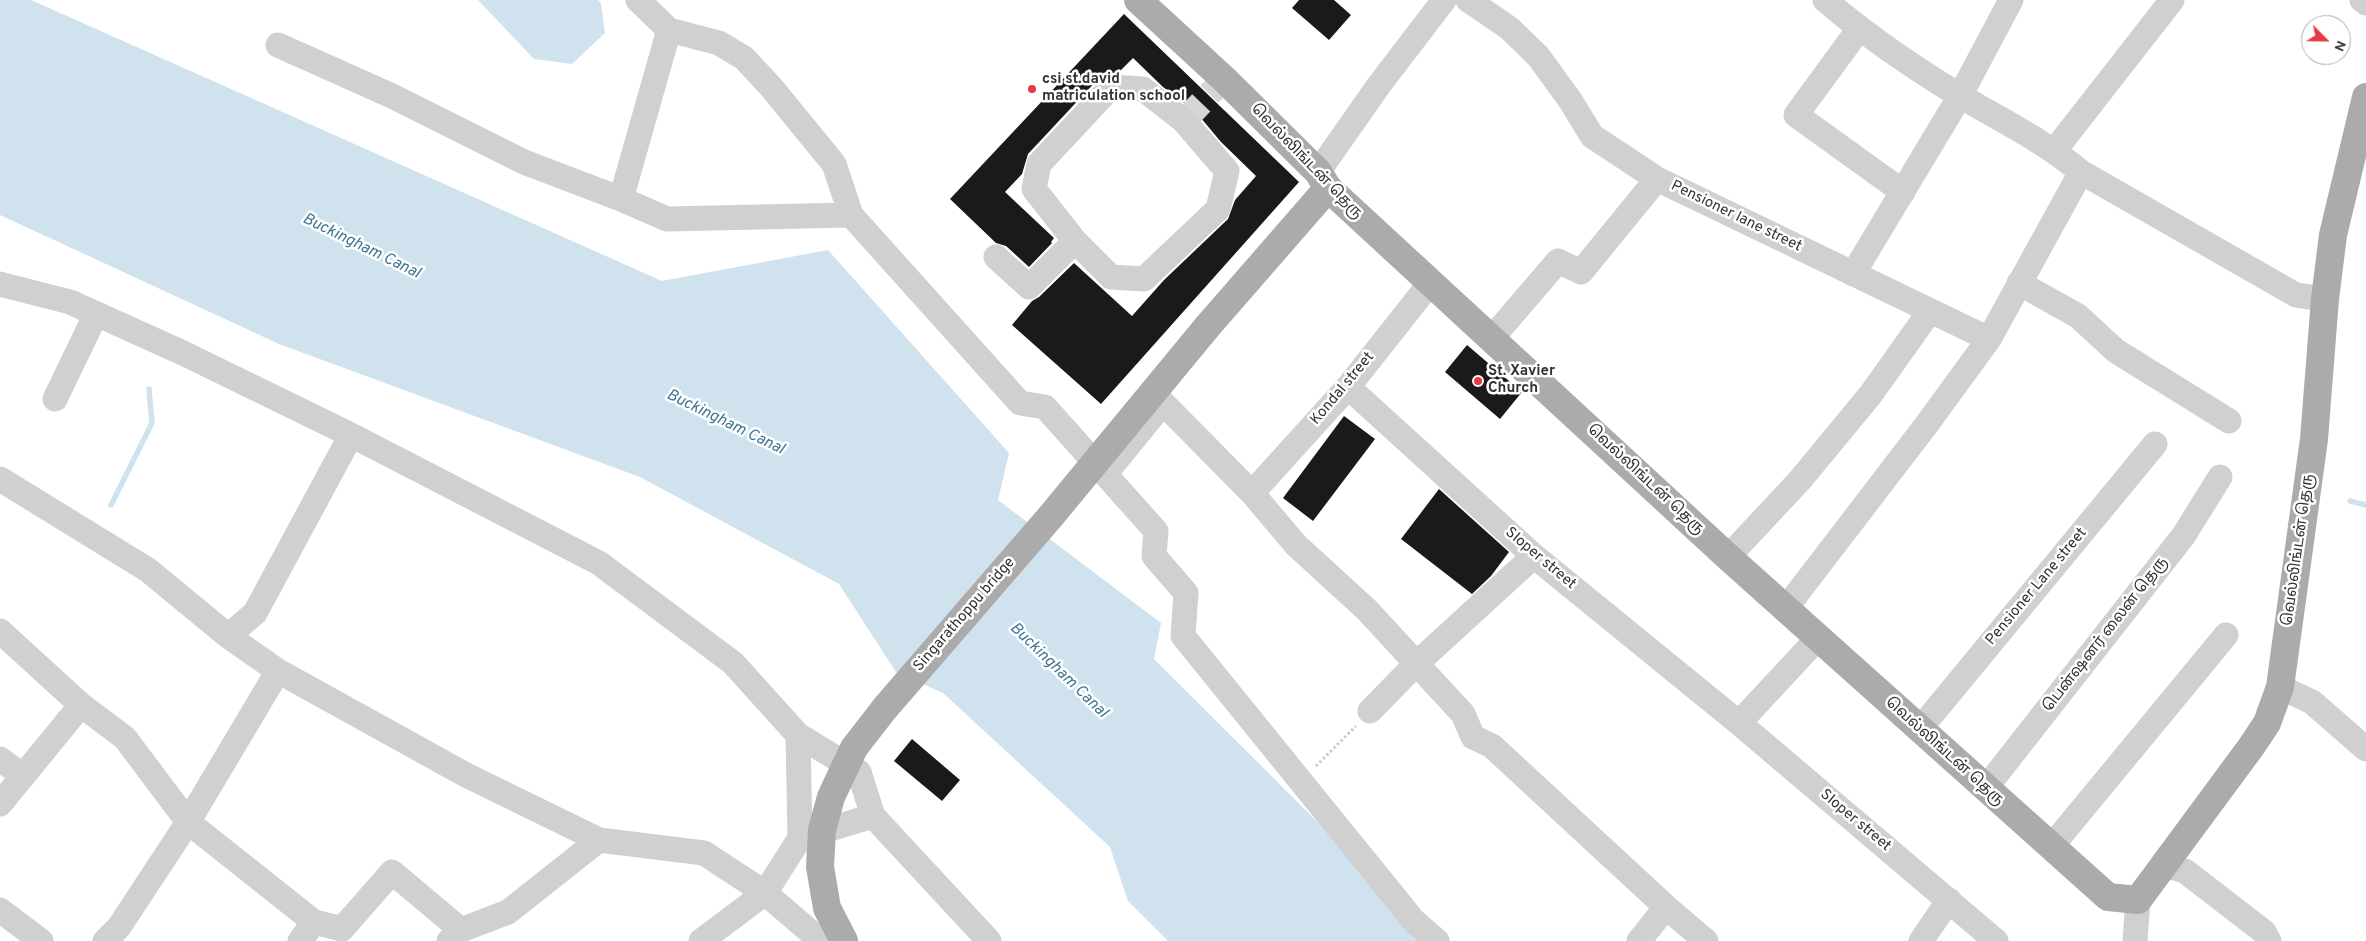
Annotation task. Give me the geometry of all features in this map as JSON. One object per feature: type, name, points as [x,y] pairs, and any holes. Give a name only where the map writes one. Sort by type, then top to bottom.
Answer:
[{"type":"main road","name":"வெல்லிங்டன் தெரு","points":[[1138,0],[1224,79],[1323,180],[1431,282],[1728,558],[1786,608],[1919,730],[2108,897],[2138,900],[2251,748],[2267,723],[2280,687],[2314,438],[2325,299],[2333,235],[2359,155],[2366,97]]},
{"type":"main road","name":"Singarathoppu bridge","points":[[824,940],[827,908],[820,867],[822,830],[831,797],[854,748],[885,708],[1051,516],[1207,327],[1323,180]]},
{"type":"street","points":[[638,0],[668,30],[719,43],[744,58],[772,87],[834,164],[851,215],[1020,403],[1045,407],[1156,531],[1154,556],[1186,593],[1183,636],[1414,921],[1437,941]]},
{"type":"street","points":[[1323,180],[1379,85],[1444,0]]},
{"type":"street","points":[[1468,0],[1509,28],[1538,56],[1570,100],[1592,136],[1657,179]]},
{"type":"street","points":[[1825,0],[1859,29],[1960,96],[2055,150],[2081,172],[2296,295],[2325,299]]},
{"type":"street","points":[[1854,274],[1960,96],[2011,0]]},
{"type":"street","points":[[2055,150],[2172,0]]},
{"type":"street","points":[[2362,0],[2366,3]]},
{"type":"street","points":[[1859,29],[1796,115],[1903,192]]},
{"type":"street","points":[[621,199],[668,30]]},
{"type":"street","points":[[278,45],[392,96],[524,162],[621,199],[667,219],[851,215]]},
{"type":"street","points":[[1111,87],[1143,89],[1184,121],[1227,171],[1218,209],[1144,279],[1112,277],[1075,241],[1034,189],[1038,164],[1111,87]]},
{"type":"street","points":[[1786,608],[1927,424],[1989,339],[2081,172]]},
{"type":"street","name":"Pensioner lane street","points":[[1492,338],[1558,261],[1581,272],[1657,179],[1989,339]]},
{"type":"street","points":[[996,257],[1030,287],[1075,241]]},
{"type":"street","name":"Kondal street","points":[[1252,493],[1348,387],[1431,282]]},
{"type":"street","points":[[2019,283],[2078,316],[2116,351],[2229,421]]},
{"type":"street","points":[[0,284],[70,302],[96,314],[352,435],[599,563],[734,663],[798,735],[859,772],[873,816],[989,941]]},
{"type":"street","points":[[1728,558],[1800,480],[1872,394],[1930,311]]},
{"type":"street","points":[[55,399],[96,314]]},
{"type":"street","name":"Sloper street","points":[[1348,387],[1534,556],[1739,723],[1996,941]]},
{"type":"street","points":[[1105,474],[1163,403],[1252,493],[1296,545],[1367,610],[1463,714],[1473,737],[1492,746],[1666,907],[1706,941]]},
{"type":"street","points":[[228,636],[255,613],[352,435]]},
{"type":"street","name":"Pensioner Lane street","points":[[1919,730],[2155,444]]},
{"type":"street","name":"பென்ஷனர் லைன் தெரு","points":[[1985,789],[2184,535],[2220,477]]},
{"type":"street","points":[[0,479],[148,570],[228,636],[278,671],[466,775],[599,840],[704,853],[765,894],[824,940]]},
{"type":"street","points":[[1370,711],[1416,664],[1534,556]]},
{"type":"street","points":[[0,631],[81,706],[125,738],[188,822],[307,932],[347,935],[392,872],[455,936],[508,912],[599,840]]},
{"type":"street","points":[[2051,847],[2226,635]]},
{"type":"street","points":[[1739,723],[1818,638]]},
{"type":"street","points":[[119,936],[278,671]]},
{"type":"street","points":[[2280,687],[2312,702],[2366,749]]},
{"type":"street","points":[[0,804],[22,775],[81,706]]},
{"type":"street","points":[[701,941],[765,894],[800,838],[798,735]]},
{"type":"street","points":[[0,759],[22,775]]},
{"type":"street","points":[[800,838],[873,816]]},
{"type":"street","points":[[2163,865],[2185,871],[2264,932],[2269,941]]},
{"type":"street","points":[[1921,941],[1949,900]]},
{"type":"street","points":[[2135,941],[2138,900]]},
{"type":"street","points":[[1639,941],[1666,907]]},
{"type":"street","points":[[0,910],[41,941]]},
{"type":"path","points":[[1301,782],[1370,711]]},
{"type":"water","name":"Buckingham Canal","points":[[0,0],[31,0],[662,281],[828,250],[1009,453],[998,500],[1161,623],[1154,659],[1437,941],[1168,941],[1128,901],[1110,847],[943,693],[896,672],[839,584],[640,477],[279,344],[0,215]]},
{"type":"water","points":[[478,0],[598,0],[601,3],[605,33],[572,64],[534,59]]},
{"type":"building","points":[[1299,0],[1334,0],[1351,15],[1329,40],[1292,8]]},
{"type":"building","points":[[1124,14],[1299,182],[1101,404],[1012,325],[1032,301],[1039,297],[1074,263],[1132,316],[1164,280],[1228,219],[1235,200],[1256,176],[1221,142],[1195,111],[1163,87],[1133,58],[1118,73],[1106,74],[1100,77],[1028,154],[1022,174],[1005,192],[1054,238],[1052,243],[1029,267],[1006,246],[996,243],[950,199]]},
{"type":"building","points":[[1467,345],[1522,392],[1500,419],[1445,372]]},
{"type":"building","points":[[1344,416],[1375,439],[1313,521],[1283,498]]},
{"type":"building","points":[[1439,489],[1509,552],[1491,576],[1472,594],[1401,539]]},
{"type":"building","points":[[912,739],[960,780],[942,801],[894,761]]},
{"type":"waterway","points":[[111,505],[152,423],[149,389]]},
{"type":"waterway","points":[[2350,501],[2366,505]]},
{"type":"tunnel","points":[[1184,121],[1224,79]]},
{"type":"place","name":"csi st.david matriculation school","points":[[1032,89]]},
{"type":"place","name":"St. Xavier Church","points":[[1478,381]]}]
